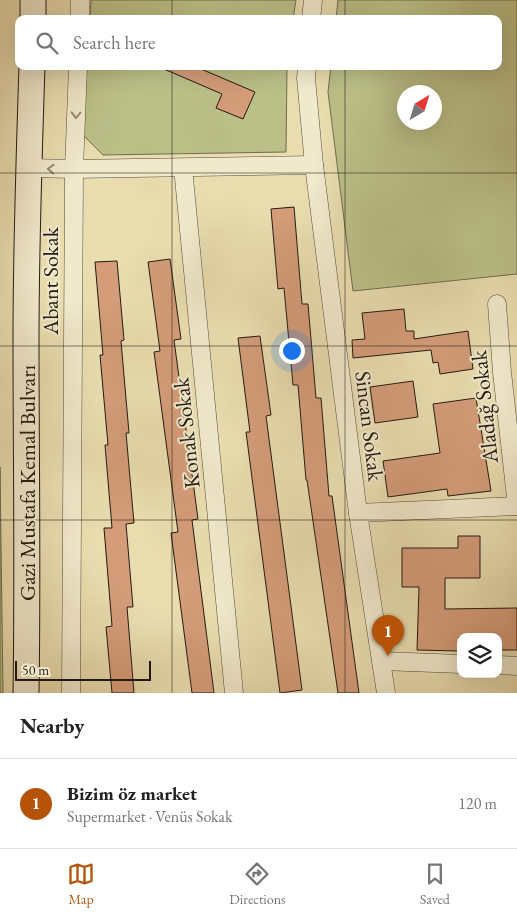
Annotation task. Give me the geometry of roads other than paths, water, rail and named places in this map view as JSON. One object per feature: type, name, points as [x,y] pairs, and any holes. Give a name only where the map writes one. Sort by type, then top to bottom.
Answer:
[{"type":"main road","points":[[33,0],[33,15]]},
{"type":"main road","name":"Gazi Mustafa Kemal Bulvarı","points":[[26,693],[28,587],[27,272],[32,70]]},
{"type":"street","points":[[24,0],[27,15]]},
{"type":"street","points":[[80,0],[80,15]]},
{"type":"street","points":[[311,15],[313,0]]},
{"type":"street","name":"Abant Sokak","points":[[71,693],[74,169],[78,70]]},
{"type":"street","name":"Sincan Sokak","points":[[307,70],[314,165],[358,513],[386,693]]},
{"type":"street","points":[[29,168],[183,168],[314,165]]},
{"type":"street","name":"Konak Sokak","points":[[183,168],[234,693]]},
{"type":"street","name":"Aladağ Sokak","points":[[497,304],[510,371],[517,506]]},
{"type":"street","points":[[358,513],[517,506]]},
{"type":"street","points":[[382,661],[457,664]]},
{"type":"street","points":[[502,665],[517,666]]},
{"type":"place","name":"Bizim öz market","points":[[388,656]]}]
